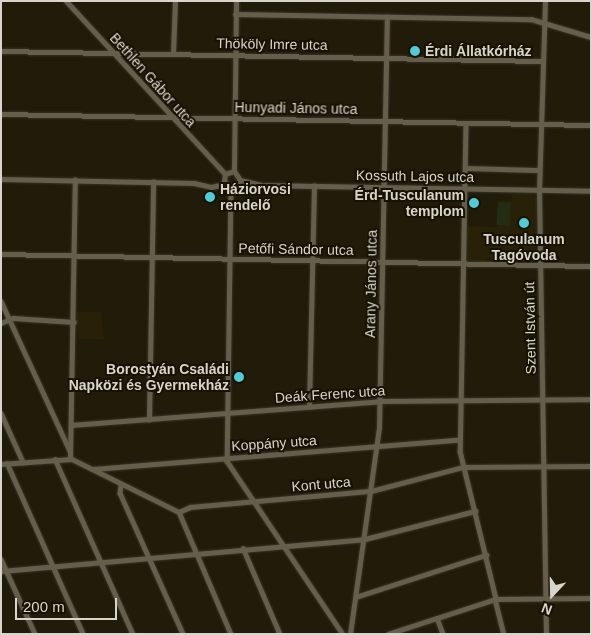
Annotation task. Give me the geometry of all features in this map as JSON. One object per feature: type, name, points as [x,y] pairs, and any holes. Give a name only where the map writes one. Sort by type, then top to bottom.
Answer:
[{"type":"street","name":"Bethlen Gábor utca","points":[[66,1],[225,174]]},
{"type":"street","points":[[173,53],[175,1]]},
{"type":"street","points":[[1,180],[194,183],[211,187],[228,185],[240,180],[234,171],[233,118],[236,1]]},
{"type":"street","name":"Szent István út","points":[[546,1],[542,61],[539,190],[546,634]]},
{"type":"street","points":[[236,14],[531,19],[591,36]]},
{"type":"street","name":"Arany János utca","points":[[350,634],[377,446],[380,401],[387,17]]},
{"type":"street","name":"Thököly Imre utca","points":[[1,51],[542,61]]},
{"type":"street","name":"Hunyadi János utca","points":[[1,114],[591,125]]},
{"type":"street","points":[[460,451],[466,123]]},
{"type":"street","points":[[466,168],[536,170]]},
{"type":"street","points":[[234,171],[225,174],[228,185],[231,259],[227,458],[338,631],[343,634]]},
{"type":"street","points":[[70,458],[74,322],[75,180]]},
{"type":"street","name":"Kossuth Lajos utca","points":[[240,180],[262,185],[591,191]]},
{"type":"street","points":[[149,420],[153,182]]},
{"type":"street","points":[[310,407],[314,186]]},
{"type":"street","name":"Petőfi Sándor utca","points":[[1,254],[591,266]]},
{"type":"street","points":[[1,301],[70,451]]},
{"type":"street","points":[[1,323],[9,320],[74,322]]},
{"type":"street","name":"Deák Ferenc utca","points":[[71,425],[380,401],[591,399]]},
{"type":"street","points":[[1,413],[23,462]]},
{"type":"street","points":[[460,435],[457,440],[504,634]]},
{"type":"street","name":"Koppány utca","points":[[93,468],[457,440]]},
{"type":"street","points":[[1,464],[70,458],[179,512],[231,634]]},
{"type":"street","points":[[55,459],[133,634]]},
{"type":"street","points":[[8,463],[83,634]]},
{"type":"street","name":"Kont utca","points":[[179,512],[190,507],[371,491],[464,467],[591,466]]},
{"type":"street","points":[[121,484],[120,493],[183,634]]},
{"type":"street","points":[[4,571],[243,548],[365,539],[475,511]]},
{"type":"street","points":[[243,548],[280,634]]},
{"type":"street","points":[[356,597],[486,555]]},
{"type":"street","points":[[1,559],[4,571],[35,634]]},
{"type":"street","points":[[388,634],[496,599],[591,598]]},
{"type":"street","points":[[437,618],[443,634]]},
{"type":"shaded area","points":[[512,194],[531,194],[536,198],[536,265],[508,264],[508,259],[485,258],[485,264],[464,263],[465,226],[497,227],[498,201],[512,201]]},
{"type":"shaded area","points":[[76,312],[101,312],[104,339],[79,339]]},
{"type":"green space","points":[[498,202],[511,203],[509,226],[496,225]]},
{"type":"place","name":"Érdi Állatkórház","points":[[415,51]]},
{"type":"place","name":"Háziorvosi rendelő","points":[[210,197]]},
{"type":"place","name":"Érd-Tusculanum templom","points":[[474,203]]},
{"type":"place","name":"Tusculanum Tagóvoda","points":[[524,223]]},
{"type":"place","name":"Borostyán Családi Napközi és Gyermekház","points":[[239,377]]}]
